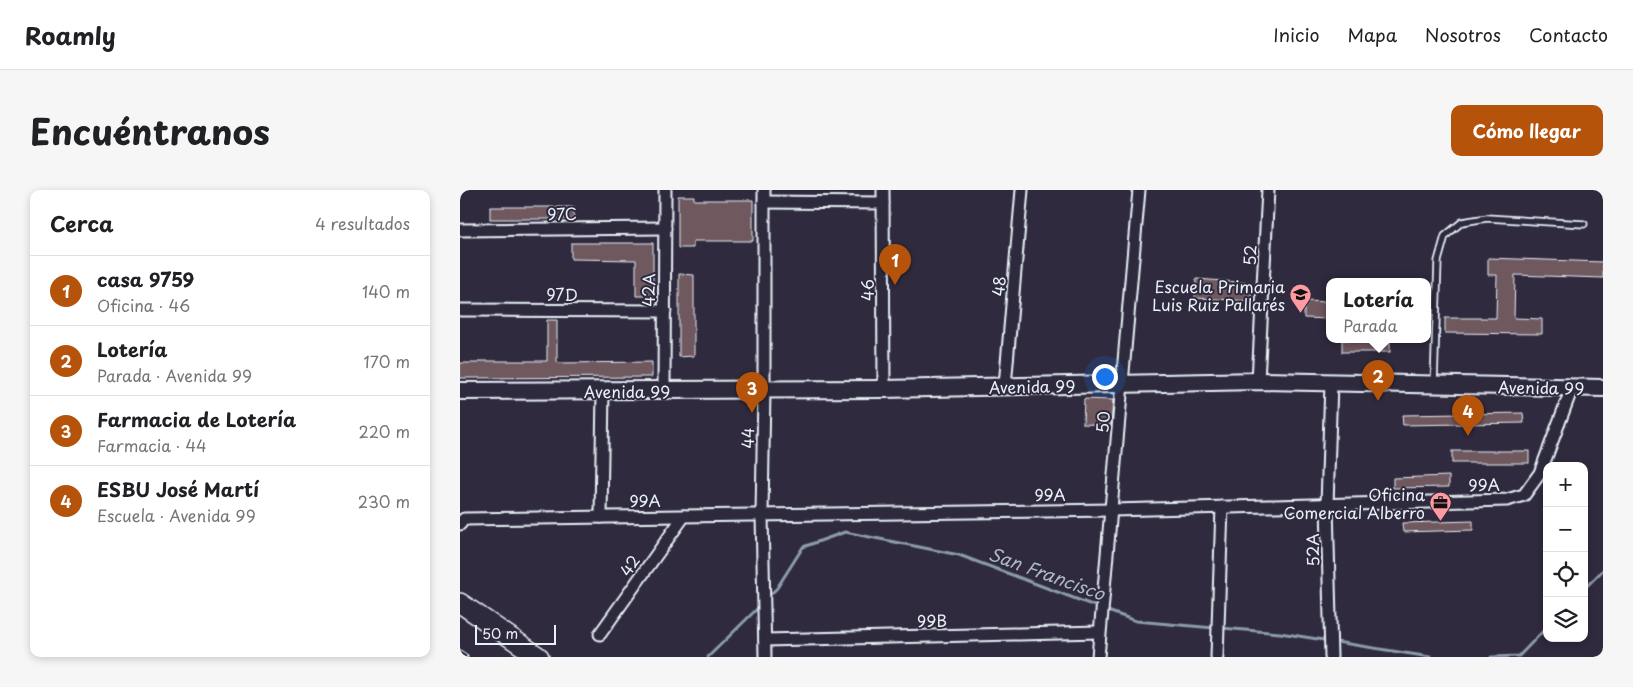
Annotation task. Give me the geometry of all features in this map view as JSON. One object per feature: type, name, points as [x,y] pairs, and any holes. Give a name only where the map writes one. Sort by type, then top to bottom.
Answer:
[{"type":"main road","points":[[464,608],[539,657]]},
{"type":"street","name":"42A","points":[[664,390],[665,190]]},
{"type":"street","name":"46","points":[[883,190],[884,389]]},
{"type":"street","name":"48","points":[[1005,386],[1022,190]]},
{"type":"street","name":"50","points":[[1098,657],[1139,190]]},
{"type":"street","name":"52","points":[[1258,381],[1268,190]]},
{"type":"street","points":[[764,196],[883,203]]},
{"type":"street","name":"44","points":[[764,196],[762,515],[765,657]]},
{"type":"street","name":"97C","points":[[460,230],[665,228]]},
{"type":"street","name":"97D","points":[[460,310],[665,311]]},
{"type":"street","name":"Avenida 99","points":[[460,391],[884,389],[1258,381],[1603,388]]},
{"type":"street","name":"52A","points":[[1331,383],[1327,505],[1331,653]]},
{"type":"street","name":"99A","points":[[460,524],[464,519],[1112,510],[1506,500],[1524,495],[1540,474],[1572,388]]},
{"type":"street","points":[[601,517],[603,391]]},
{"type":"street","points":[[1217,657],[1222,507]]},
{"type":"street","name":"42","points":[[600,634],[684,516]]},
{"type":"street","name":"99B","points":[[765,640],[1099,632]]},
{"type":"lane","points":[[1434,385],[1438,261],[1444,236],[1462,222],[1487,218],[1584,224]]},
{"type":"building","points":[[678,196],[694,196],[694,200],[753,200],[753,241],[693,241],[693,248],[678,248]]},
{"type":"building","points":[[490,207],[574,207],[574,219],[490,219]]},
{"type":"building","points":[[571,243],[653,243],[653,296],[636,296],[636,260],[571,259]]},
{"type":"building","points":[[1488,258],[1603,262],[1603,278],[1515,275],[1514,318],[1542,319],[1542,334],[1445,333],[1445,318],[1496,318],[1497,275],[1488,275]]},
{"type":"building","points":[[679,274],[694,275],[694,356],[679,357]]},
{"type":"building","points":[[1196,279],[1252,283],[1251,301],[1195,298]]},
{"type":"building","points":[[1304,301],[1326,302],[1326,319],[1304,318]]},
{"type":"building","points":[[547,320],[557,320],[557,361],[559,363],[652,362],[652,377],[460,378],[460,363],[479,363],[479,361],[547,361]]},
{"type":"building","points":[[1342,343],[1390,343],[1390,352],[1342,352]]},
{"type":"building","points":[[1084,399],[1113,400],[1111,425],[1083,424]]},
{"type":"building","points":[[1523,413],[1524,423],[1403,425],[1402,415]]},
{"type":"building","points":[[1452,451],[1529,451],[1529,463],[1452,463]]},
{"type":"building","points":[[1449,476],[1449,487],[1393,488],[1393,478]]},
{"type":"building","points":[[1473,521],[1473,530],[1403,532],[1402,523]]},
{"type":"waterway","name":"San Francisco","points":[[767,598],[777,588],[803,547],[845,532],[959,555],[1100,608]]},
{"type":"waterway","name":"San Francisco","points":[[1588,585],[1603,570]]},
{"type":"waterway","name":"San Francisco","points":[[708,657],[761,605]]},
{"type":"waterway","name":"San Francisco","points":[[1105,610],[1136,621],[1214,628]]},
{"type":"waterway","name":"San Francisco","points":[[1221,628],[1280,633],[1430,657]]},
{"type":"waterway","name":"San Francisco","points":[[1491,657],[1519,656],[1543,631]]},
{"type":"railway","points":[[460,653],[466,657]]},
{"type":"place","name":"casa 9759","points":[[895,285]]},
{"type":"place","name":"Escuela Primaria Luis Ruiz Pallarés","points":[[1301,314]]},
{"type":"place","name":"Lotería","points":[[1378,401]]},
{"type":"place","name":"Farmacia de Lotería","points":[[752,413]]},
{"type":"place","name":"ESBU José Martí","points":[[1468,436]]},
{"type":"place","name":"Oficina Comercial Alberro","points":[[1441,522]]}]
